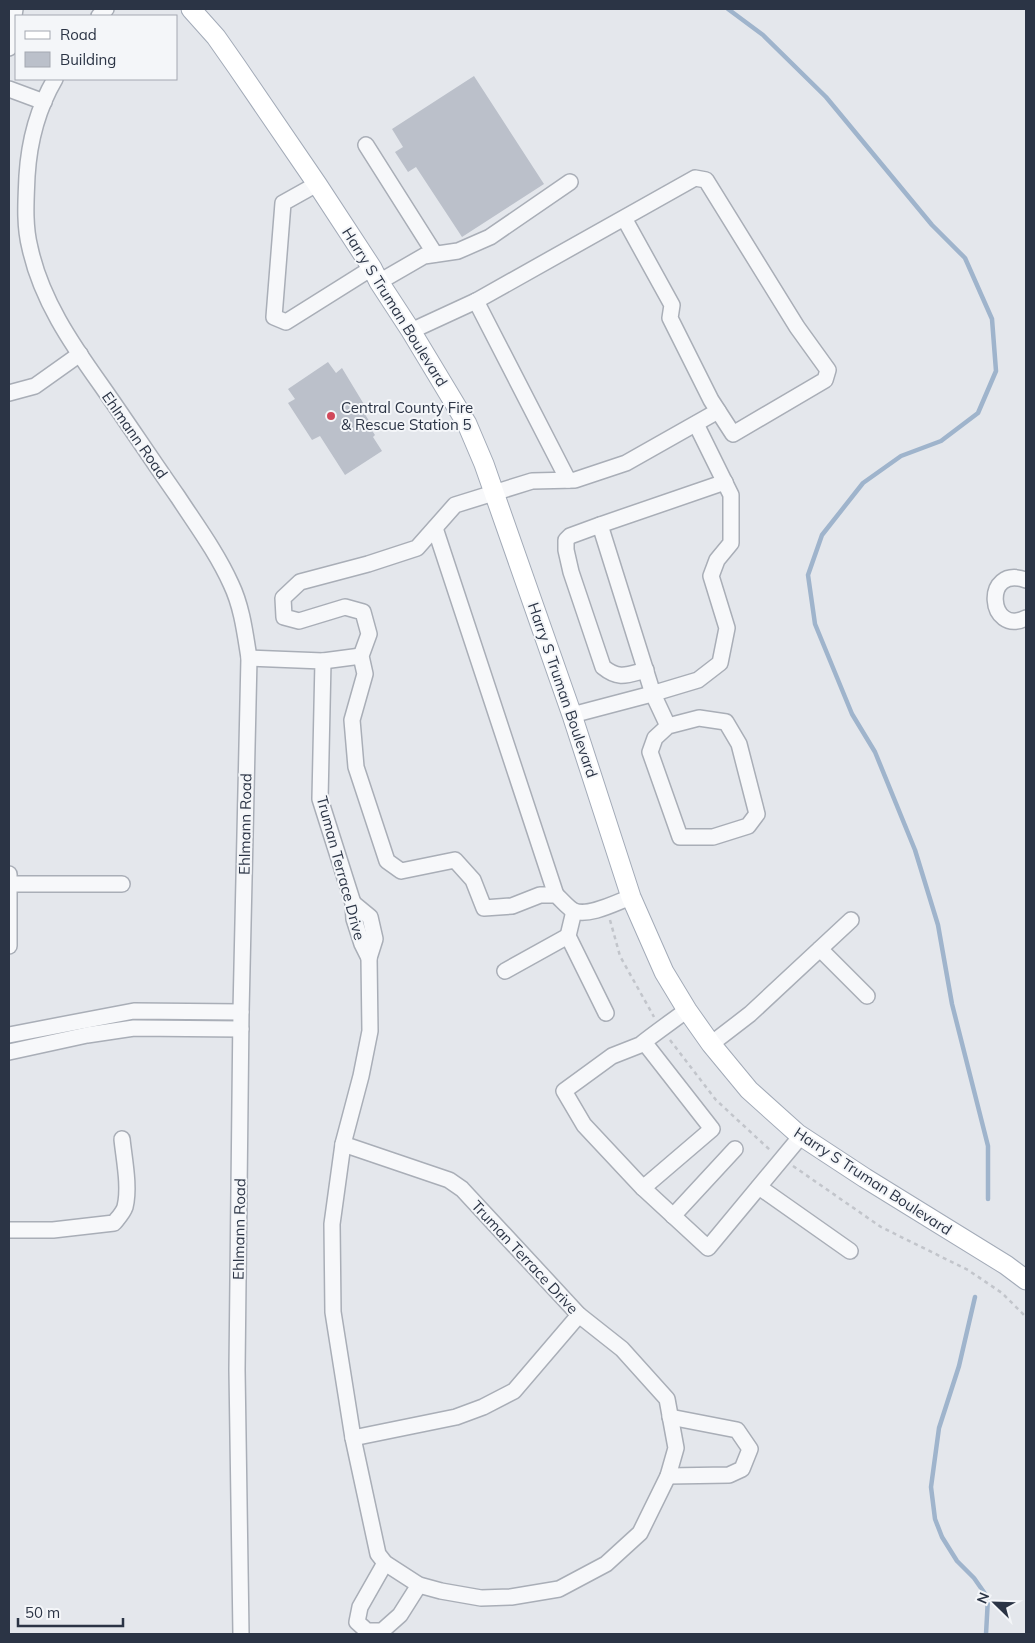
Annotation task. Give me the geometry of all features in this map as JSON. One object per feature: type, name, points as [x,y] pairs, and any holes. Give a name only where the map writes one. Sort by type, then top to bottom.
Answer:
[{"type":"main road","name":"Harry S Truman Boulevard","points":[[191,9],[216,37],[317,184],[376,275],[467,424],[494,493],[572,715],[631,897],[664,972],[687,1010],[711,1044],[749,1090],[801,1136],[837,1161],[1006,1265],[1026,1280]]},
{"type":"street","points":[[9,48],[13,10]]},
{"type":"street","name":"Ehlmann Road","points":[[55,80],[37,121],[28,161],[25,205],[29,247],[42,288],[62,326],[80,354],[214,551],[232,586],[241,615],[249,658],[241,1012],[237,1370],[241,1634]]},
{"type":"street","points":[[9,89],[44,102]]},
{"type":"street","points":[[366,145],[435,254]]},
{"type":"street","points":[[411,331],[476,301],[695,178],[706,180],[798,327],[828,370],[825,380],[733,434],[718,411],[670,318],[672,306],[624,218]]},
{"type":"street","points":[[317,184],[283,203],[274,317],[286,322],[376,275],[424,256],[458,252],[490,237],[570,182]]},
{"type":"street","points":[[476,301],[568,480]]},
{"type":"street","points":[[9,393],[35,386],[80,354]]},
{"type":"street","points":[[556,895],[540,895],[512,906],[484,908],[473,880],[455,860],[401,870],[387,861],[356,767],[352,720],[365,674],[361,656],[369,634],[364,612],[345,607],[299,621],[284,617],[283,598],[300,582],[368,564],[417,548],[454,505],[532,481],[575,480],[626,463],[718,411]]},
{"type":"street","points":[[572,715],[698,680],[720,663],[727,628],[711,576],[717,560],[731,543],[732,495],[696,424]]},
{"type":"street","points":[[646,670],[623,676],[613,674],[603,667],[571,572],[566,550],[566,540],[570,536],[600,525],[725,482]]},
{"type":"street","points":[[600,525],[653,694],[668,726]]},
{"type":"street","points":[[435,528],[556,895],[574,911],[601,909],[631,897]]},
{"type":"street","points":[[1026,580],[1013,578],[1006,580],[1000,584],[994,597],[995,604],[1002,616],[1015,621],[1026,618]]},
{"type":"street","points":[[249,658],[323,661],[361,656]]},
{"type":"street","name":"Truman Terrace Drive","points":[[323,661],[320,799],[353,903],[354,919],[362,944],[369,958],[370,1031],[361,1076],[343,1144],[332,1224],[333,1312],[353,1438],[378,1554],[385,1563],[419,1585],[481,1598],[511,1597],[559,1589],[606,1564],[640,1532],[668,1476],[676,1448],[667,1399],[622,1349],[579,1316],[462,1189],[449,1180],[343,1144]]},
{"type":"street","points":[[699,718],[726,722],[739,744],[757,814],[748,826],[713,837],[680,837],[650,752],[655,738],[668,726],[699,718]]},
{"type":"street","points":[[9,946],[9,879],[122,884]]},
{"type":"street","points":[[574,911],[568,936],[606,1014]]},
{"type":"street","points":[[711,1044],[750,1014],[851,920]]},
{"type":"street","points":[[506,971],[568,936]]},
{"type":"street","points":[[820,949],[868,996]]},
{"type":"street","points":[[687,1010],[644,1042],[612,1056],[564,1091],[584,1125],[643,1188],[708,1248],[801,1136]]},
{"type":"street","points":[[9,1035],[134,1011],[241,1012]]},
{"type":"street","points":[[9,1052],[87,1035],[134,1028],[241,1029]]},
{"type":"street","points":[[643,1188],[712,1129],[644,1042]]},
{"type":"street","points":[[9,1230],[53,1230],[114,1223],[125,1207],[126,1189],[122,1139]]},
{"type":"street","points":[[673,1216],[735,1149]]},
{"type":"street","points":[[759,1187],[850,1251]]},
{"type":"street","points":[[353,1438],[456,1417],[483,1407],[514,1391],[579,1316]]},
{"type":"street","points":[[668,1476],[729,1475],[742,1469],[750,1449],[737,1430],[670,1417]]},
{"type":"street","points":[[385,1563],[360,1607],[357,1622],[367,1631],[382,1631],[388,1626],[400,1615],[419,1585]]},
{"type":"building","points":[[474,76],[544,184],[462,237],[416,167],[408,172],[395,152],[403,147],[392,129]]},
{"type":"building","name":"Central County Fire & Rescue Station 5","points":[[328,362],[336,373],[342,368],[365,406],[361,408],[371,424],[369,426],[375,435],[373,437],[382,451],[345,475],[320,436],[312,440],[288,403],[295,399],[288,389]]},
{"type":"waterway","points":[[728,9],[763,35],[826,97],[932,225],[965,258],[992,319],[996,371],[978,413],[941,441],[901,456],[863,483],[822,535],[808,575],[815,624],[852,714],[875,752],[915,850],[938,925],[952,1004],[988,1146],[988,1199]]},
{"type":"waterway","points":[[975,1297],[959,1366],[939,1428],[931,1487],[935,1519],[942,1537],[957,1561],[974,1578],[988,1598],[986,1634]]},
{"type":"place","name":"Central County Fire & Rescue Station 5","points":[[331,416]]}]
